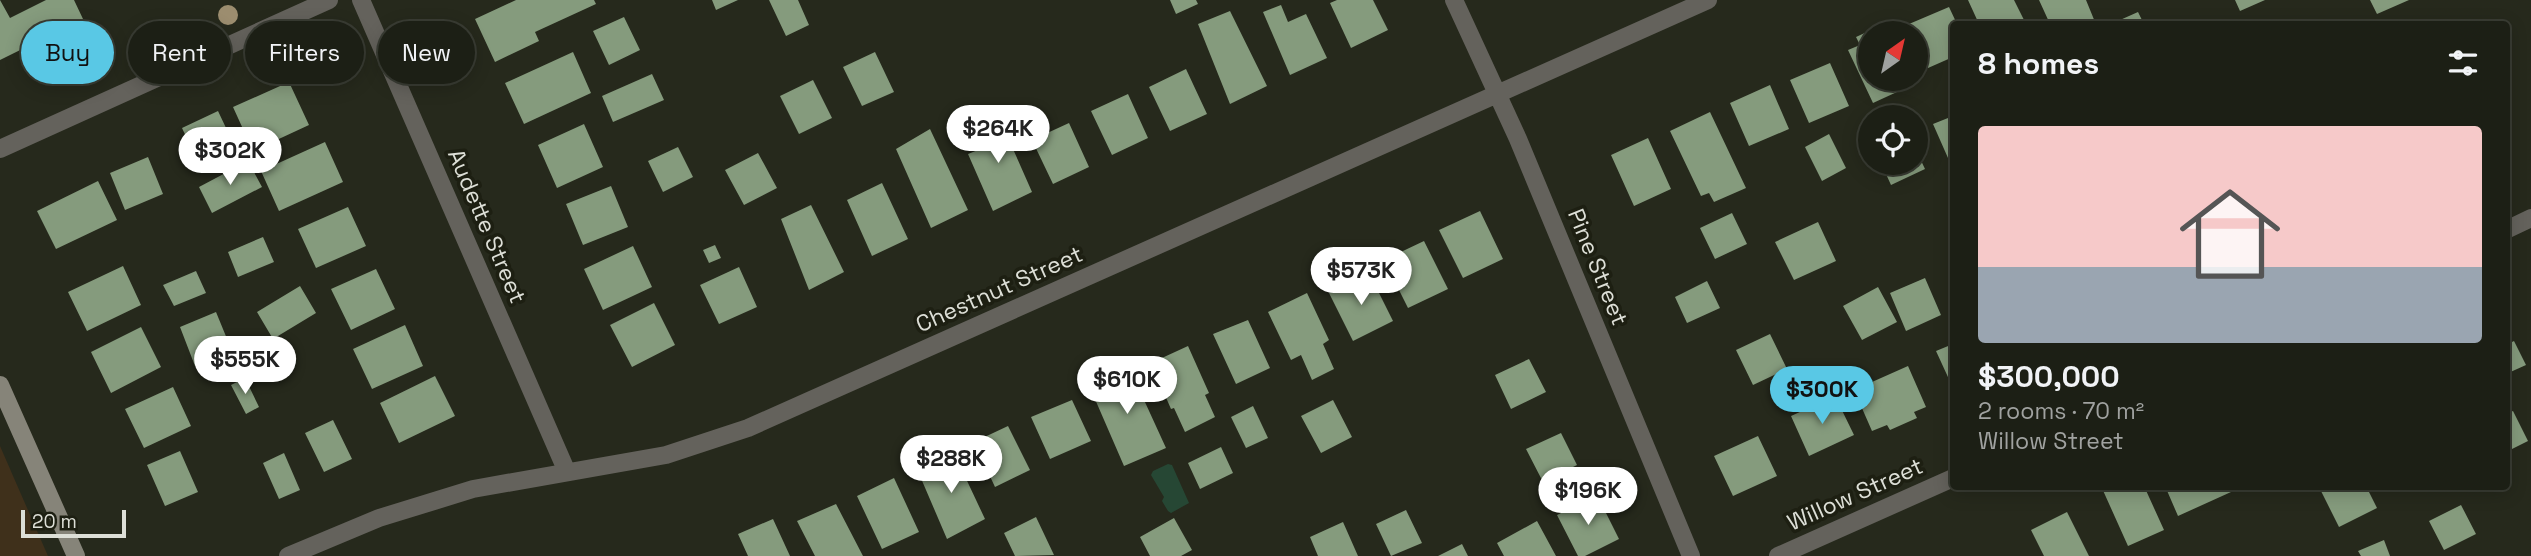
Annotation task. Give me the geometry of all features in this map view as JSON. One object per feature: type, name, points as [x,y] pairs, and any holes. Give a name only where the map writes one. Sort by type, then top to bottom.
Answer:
[{"type":"main road","points":[[0,385],[76,556]]},
{"type":"street","points":[[0,149],[330,0]]},
{"type":"street","name":"Audette Street","points":[[360,0],[567,472]]},
{"type":"street","name":"Pine Street","points":[[1454,0],[1518,139],[1691,556]]},
{"type":"street","name":"Chestnut Street","points":[[288,556],[391,514],[473,489],[666,455],[748,428],[1708,0]]},
{"type":"street","points":[[2510,228],[2531,218]]},
{"type":"street","name":"Willow Street","points":[[1778,556],[1950,479]]},
{"type":"shaded area","points":[[0,446],[48,556],[0,556]]},
{"type":"shaded area","points":[[1168,464],[1172,465],[1189,503],[1171,513],[1162,501],[1164,497],[1151,475],[1153,471]]},
{"type":"building","points":[[0,0],[10,18],[46,0],[74,0],[83,19],[21,21],[21,50],[0,60]]},
{"type":"building","points":[[516,0],[594,0],[596,4],[535,32],[539,41],[495,62],[475,19]]},
{"type":"building","points":[[712,0],[738,0],[716,10]]},
{"type":"building","points":[[769,0],[798,0],[809,25],[786,36]]},
{"type":"building","points":[[1170,0],[1196,0],[1198,4],[1176,14]]},
{"type":"building","points":[[1337,0],[1373,0],[1388,30],[1351,48],[1330,3]]},
{"type":"building","points":[[1968,0],[2014,0],[2024,21],[1978,21]]},
{"type":"building","points":[[2039,0],[2086,0],[2095,21],[2049,21]]},
{"type":"building","points":[[2235,0],[2265,0],[2240,11]]},
{"type":"building","points":[[2370,0],[2409,0],[2377,14]]},
{"type":"building","points":[[1281,5],[1288,22],[1306,14],[1327,58],[1290,75],[1263,12]]},
{"type":"building","points":[[1949,7],[1956,21],[1950,21],[1950,58],[1928,68],[1928,21],[1916,21]]},
{"type":"building","points":[[1230,11],[1267,86],[1230,104],[1198,24]]},
{"type":"building","points":[[2138,12],[2142,21],[2118,21]]},
{"type":"building","points":[[624,17],[640,50],[609,65],[593,31]]},
{"type":"building","points":[[1858,46],[1858,71],[1848,50]]},
{"type":"building","points":[[573,52],[591,93],[524,124],[505,83]]},
{"type":"building","points":[[875,52],[894,92],[862,106],[843,67]]},
{"type":"building","points":[[1830,63],[1849,106],[1809,123],[1790,80]]},
{"type":"building","points":[[1186,69],[1207,114],[1170,131],[1149,87]]},
{"type":"building","points":[[652,74],[664,100],[613,122],[602,96]]},
{"type":"building","points":[[813,80],[832,118],[799,134],[780,96]]},
{"type":"building","points":[[290,84],[309,125],[253,151],[233,107]]},
{"type":"building","points":[[1770,85],[1789,129],[1749,146],[1730,103]]},
{"type":"building","points":[[1867,91],[1899,91],[1873,103]]},
{"type":"building","points":[[1128,94],[1148,138],[1112,155],[1091,111]]},
{"type":"building","points":[[218,111],[235,147],[199,164],[182,128]]},
{"type":"building","points":[[1710,112],[1746,188],[1714,202],[1709,193],[1701,196],[1670,131]]},
{"type":"building","points":[[998,115],[1032,192],[993,211],[968,154],[983,148],[974,126]]},
{"type":"building","points":[[1950,117],[1950,157],[1948,158],[1933,124]]},
{"type":"building","points":[[1069,123],[1089,167],[1053,184],[1032,140]]},
{"type":"building","points":[[584,124],[603,167],[557,188],[538,145]]},
{"type":"building","points":[[930,129],[968,210],[931,228],[896,149]]},
{"type":"building","points":[[1829,134],[1846,168],[1822,181],[1805,147]]},
{"type":"building","points":[[1648,138],[1671,189],[1634,206],[1611,155]]},
{"type":"building","points":[[325,142],[343,182],[279,211],[261,171]]},
{"type":"building","points":[[678,147],[693,177],[663,192],[648,161]]},
{"type":"building","points":[[758,153],[777,188],[744,205],[725,170]]},
{"type":"building","points":[[148,157],[163,194],[125,210],[110,173]]},
{"type":"building","points":[[248,161],[262,187],[212,213],[199,187]]},
{"type":"building","points":[[1886,175],[1912,175],[1891,185]]},
{"type":"building","points":[[98,181],[117,220],[56,249],[37,211]]},
{"type":"building","points":[[882,183],[908,239],[872,256],[847,200]]},
{"type":"building","points":[[611,186],[628,227],[583,245],[566,204]]},
{"type":"building","points":[[811,205],[844,272],[809,290],[781,219]]},
{"type":"building","points":[[348,207],[366,246],[316,268],[298,229]]},
{"type":"building","points":[[1480,211],[1503,259],[1463,278],[1439,230]]},
{"type":"building","points":[[1732,213],[1747,244],[1715,259],[1700,228]]},
{"type":"building","points":[[1818,222],[1836,261],[1794,280],[1775,242]]},
{"type":"building","points":[[263,237],[274,262],[238,277],[228,252]]},
{"type":"building","points":[[1424,241],[1448,289],[1408,308],[1384,260]]},
{"type":"building","points":[[715,245],[721,258],[709,263],[703,250]]},
{"type":"building","points":[[633,246],[652,287],[603,310],[584,269]]},
{"type":"building","points":[[123,266],[141,305],[87,331],[68,292]]},
{"type":"building","points":[[739,267],[757,307],[719,324],[700,285]]},
{"type":"building","points":[[376,269],[395,309],[351,330],[331,289]]},
{"type":"building","points":[[196,271],[206,293],[174,306],[163,285]]},
{"type":"building","points":[[1369,273],[1393,321],[1353,341],[1329,293]]},
{"type":"building","points":[[1925,278],[1941,315],[1906,331],[1890,293]]},
{"type":"building","points":[[1707,281],[1720,308],[1687,323],[1675,297]]},
{"type":"building","points":[[300,286],[316,313],[273,339],[257,312]]},
{"type":"building","points":[[1878,287],[1897,322],[1862,340],[1843,306]]},
{"type":"building","points":[[1307,293],[1329,340],[1323,344],[1334,369],[1312,380],[1301,355],[1291,360],[1268,312]]},
{"type":"building","points":[[654,303],[675,345],[632,367],[610,325]]},
{"type":"building","points":[[216,312],[232,351],[195,366],[180,327]]},
{"type":"building","points":[[1248,320],[1270,368],[1236,384],[1213,334]]},
{"type":"building","points":[[405,325],[423,366],[372,389],[353,349]]},
{"type":"building","points":[[141,327],[161,367],[111,393],[91,352]]},
{"type":"building","points":[[1770,334],[1787,369],[1753,385],[1736,350]]},
{"type":"building","points":[[2514,341],[2526,365],[2510,372],[2510,343]]},
{"type":"building","points":[[1950,345],[1950,381],[1936,351]]},
{"type":"building","points":[[1188,346],[1209,393],[1205,395],[1215,417],[1185,432],[1174,408],[1171,409],[1151,363]]},
{"type":"building","points":[[1529,359],[1546,392],[1511,409],[1495,375]]},
{"type":"building","points":[[1128,365],[1166,448],[1124,466],[1088,383]]},
{"type":"building","points":[[1908,366],[1926,407],[1914,412],[1917,418],[1890,430],[1887,425],[1872,431],[1854,390]]},
{"type":"building","points":[[435,376],[455,416],[399,443],[380,403]]},
{"type":"building","points":[[245,378],[259,407],[246,414],[231,385]]},
{"type":"building","points":[[173,387],[191,426],[144,448],[125,409]]},
{"type":"building","points":[[1835,396],[1854,435],[1809,456],[1791,416]]},
{"type":"building","points":[[1072,400],[1091,441],[1050,459],[1031,417]]},
{"type":"building","points":[[1333,400],[1352,437],[1321,453],[1301,416]]},
{"type":"building","points":[[1253,406],[1268,438],[1246,448],[1231,417]]},
{"type":"building","points":[[2513,411],[2528,441],[2510,450],[2510,412]]},
{"type":"building","points":[[333,420],[352,459],[324,472],[305,433]]},
{"type":"building","points":[[1008,426],[1030,470],[995,487],[974,442]]},
{"type":"building","points":[[1561,433],[1577,465],[1543,482],[1526,449]]},
{"type":"building","points":[[1758,436],[1777,476],[1733,496],[1714,456]]},
{"type":"building","points":[[1221,447],[1233,473],[1200,489],[1188,463]]},
{"type":"building","points":[[180,451],[198,492],[165,506],[147,465]]},
{"type":"building","points":[[953,451],[985,519],[947,539],[917,469]]},
{"type":"building","points":[[284,453],[300,490],[279,499],[263,463]]},
{"type":"building","points":[[894,478],[919,532],[882,549],[857,496]]},
{"type":"building","points":[[2103,490],[2146,490],[2164,530],[2128,546]]},
{"type":"building","points":[[2167,490],[2230,490],[2231,492],[2178,516]]},
{"type":"building","points":[[2368,490],[2377,508],[2339,527],[2321,491]]},
{"type":"building","points":[[1597,495],[1619,539],[1585,556],[1578,556],[1557,515]]},
{"type":"building","points":[[836,504],[863,556],[815,556],[797,521]]},
{"type":"building","points":[[2461,505],[2476,534],[2444,550],[2429,521]]},
{"type":"building","points":[[1406,510],[1422,543],[1391,556],[1376,524]]},
{"type":"building","points":[[2067,512],[2089,556],[2044,556],[2031,530]]},
{"type":"building","points":[[1036,517],[1054,555],[1015,556],[1004,533]]},
{"type":"building","points":[[1174,518],[1192,550],[1181,556],[1150,556],[1140,537]]},
{"type":"building","points":[[773,519],[790,556],[748,556],[738,534]]},
{"type":"building","points":[[1537,521],[1556,556],[1504,556],[1497,543]]},
{"type":"building","points":[[1343,522],[1358,556],[1318,556],[1310,537]]},
{"type":"building","points":[[2384,540],[2390,556],[2361,556],[2358,551]]},
{"type":"building","points":[[1462,544],[1468,556],[1438,556]]}]
